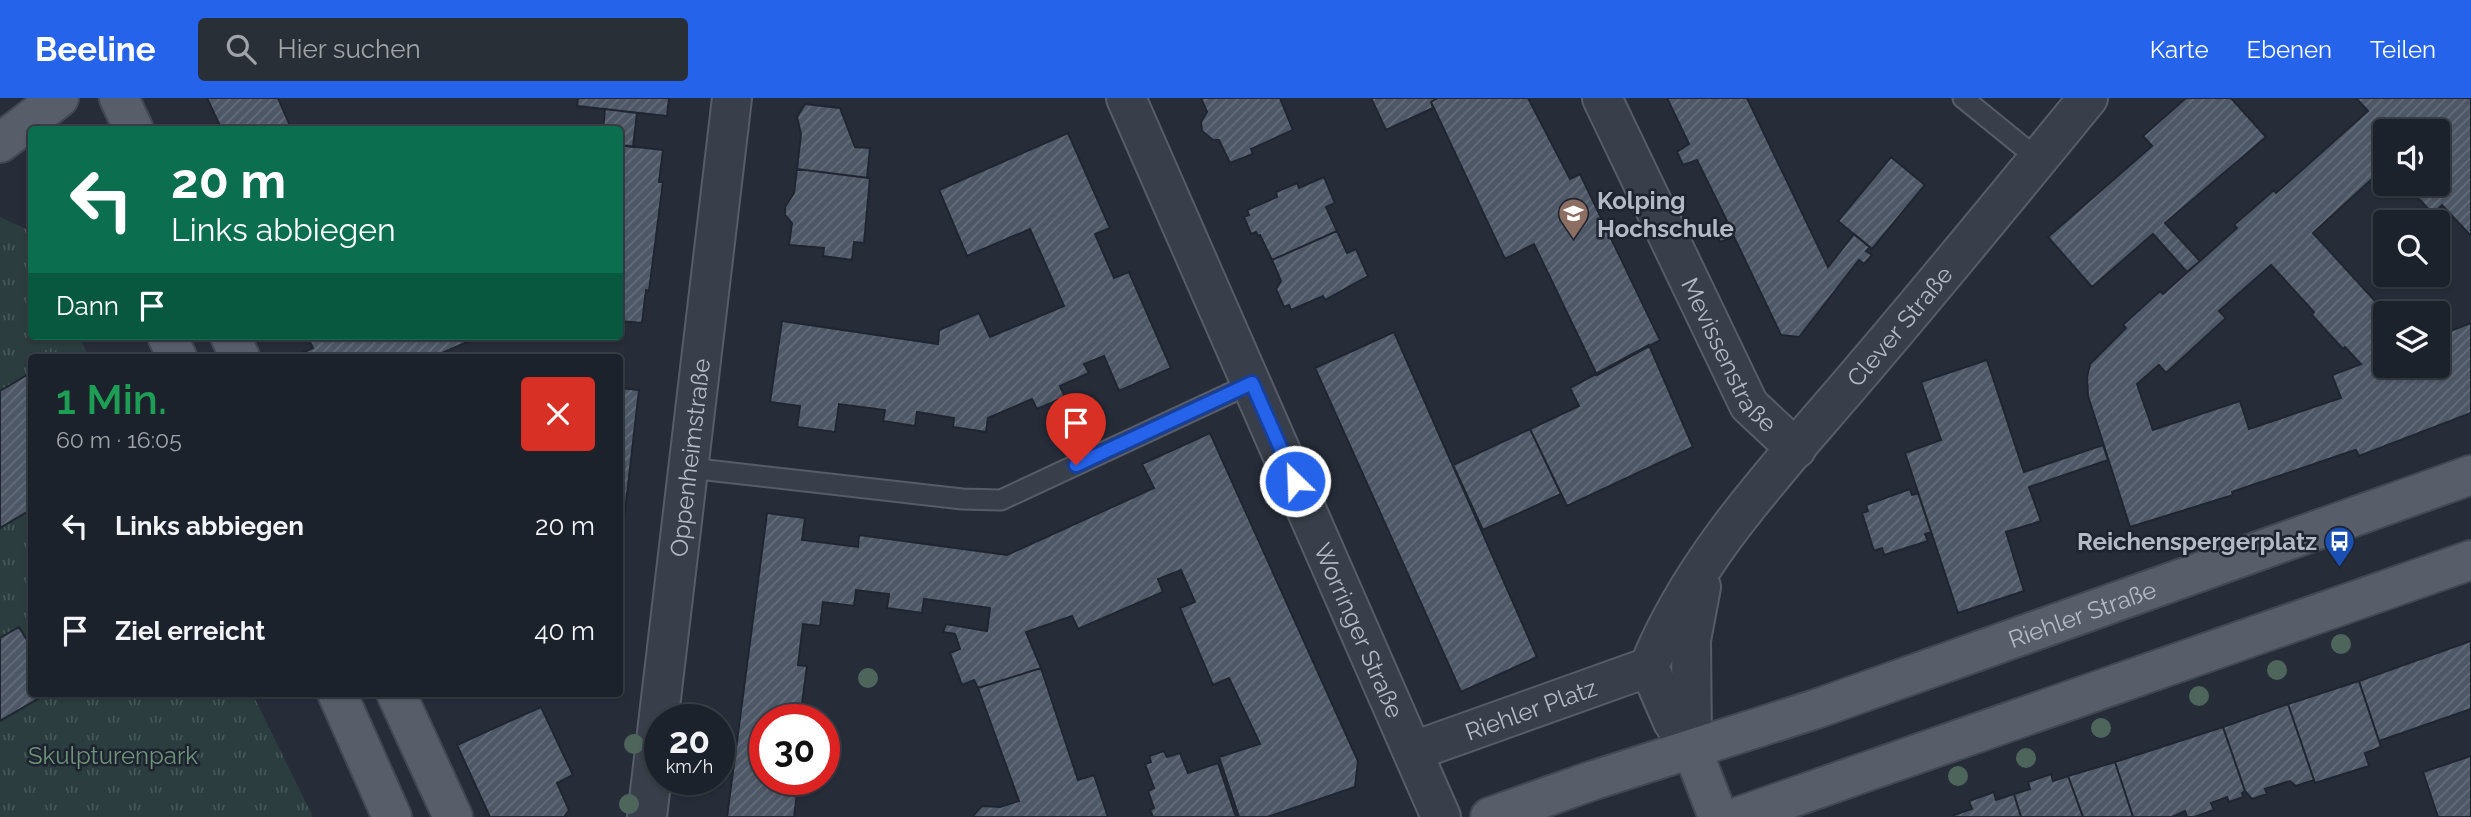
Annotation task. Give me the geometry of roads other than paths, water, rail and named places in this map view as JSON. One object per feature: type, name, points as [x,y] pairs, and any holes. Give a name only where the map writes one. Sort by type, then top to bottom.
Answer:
[{"type":"main road","points":[[119,98],[132,126]]},
{"type":"main road","points":[[0,143],[44,110]]},
{"type":"main road","name":"Riehler Straße","points":[[1490,817],[1816,709],[2471,475]]},
{"type":"main road","points":[[1737,817],[2471,560]]},
{"type":"main road","points":[[339,697],[392,817]]},
{"type":"main road","points":[[398,697],[453,817]]},
{"type":"main road","points":[[1692,749],[1718,817]]},
{"type":"street","name":"Oppenheimstraße","points":[[647,817],[732,98]]},
{"type":"street","name":"Worringer Straße","points":[[1126,98],[1441,817]]},
{"type":"street","name":"Mevissenstraße","points":[[1602,98],[1749,405],[1796,449]]},
{"type":"street","name":"Clever Straße","points":[[1649,667],[1683,594],[1710,555],[2088,98]]},
{"type":"street","name":"Clever Straße","points":[[1692,749],[1691,640],[1710,555]]},
{"type":"street","name":"Riehler Platz","points":[[1414,751],[1649,667]]},
{"type":"street","points":[[1649,667],[1673,722],[1692,749]]},
{"type":"lane","points":[[1963,98],[2038,159]]},
{"type":"lane","points":[[689,468],[962,499],[1001,500],[1252,383]]},
{"type":"place","name":"Kolping Hochschule","points":[[1574,241]]},
{"type":"place","name":"Reichenspergerplatz","points":[[2340,568]]},
{"type":"park label","name":"Skulpturenpark","points":[[113,755]]}]
